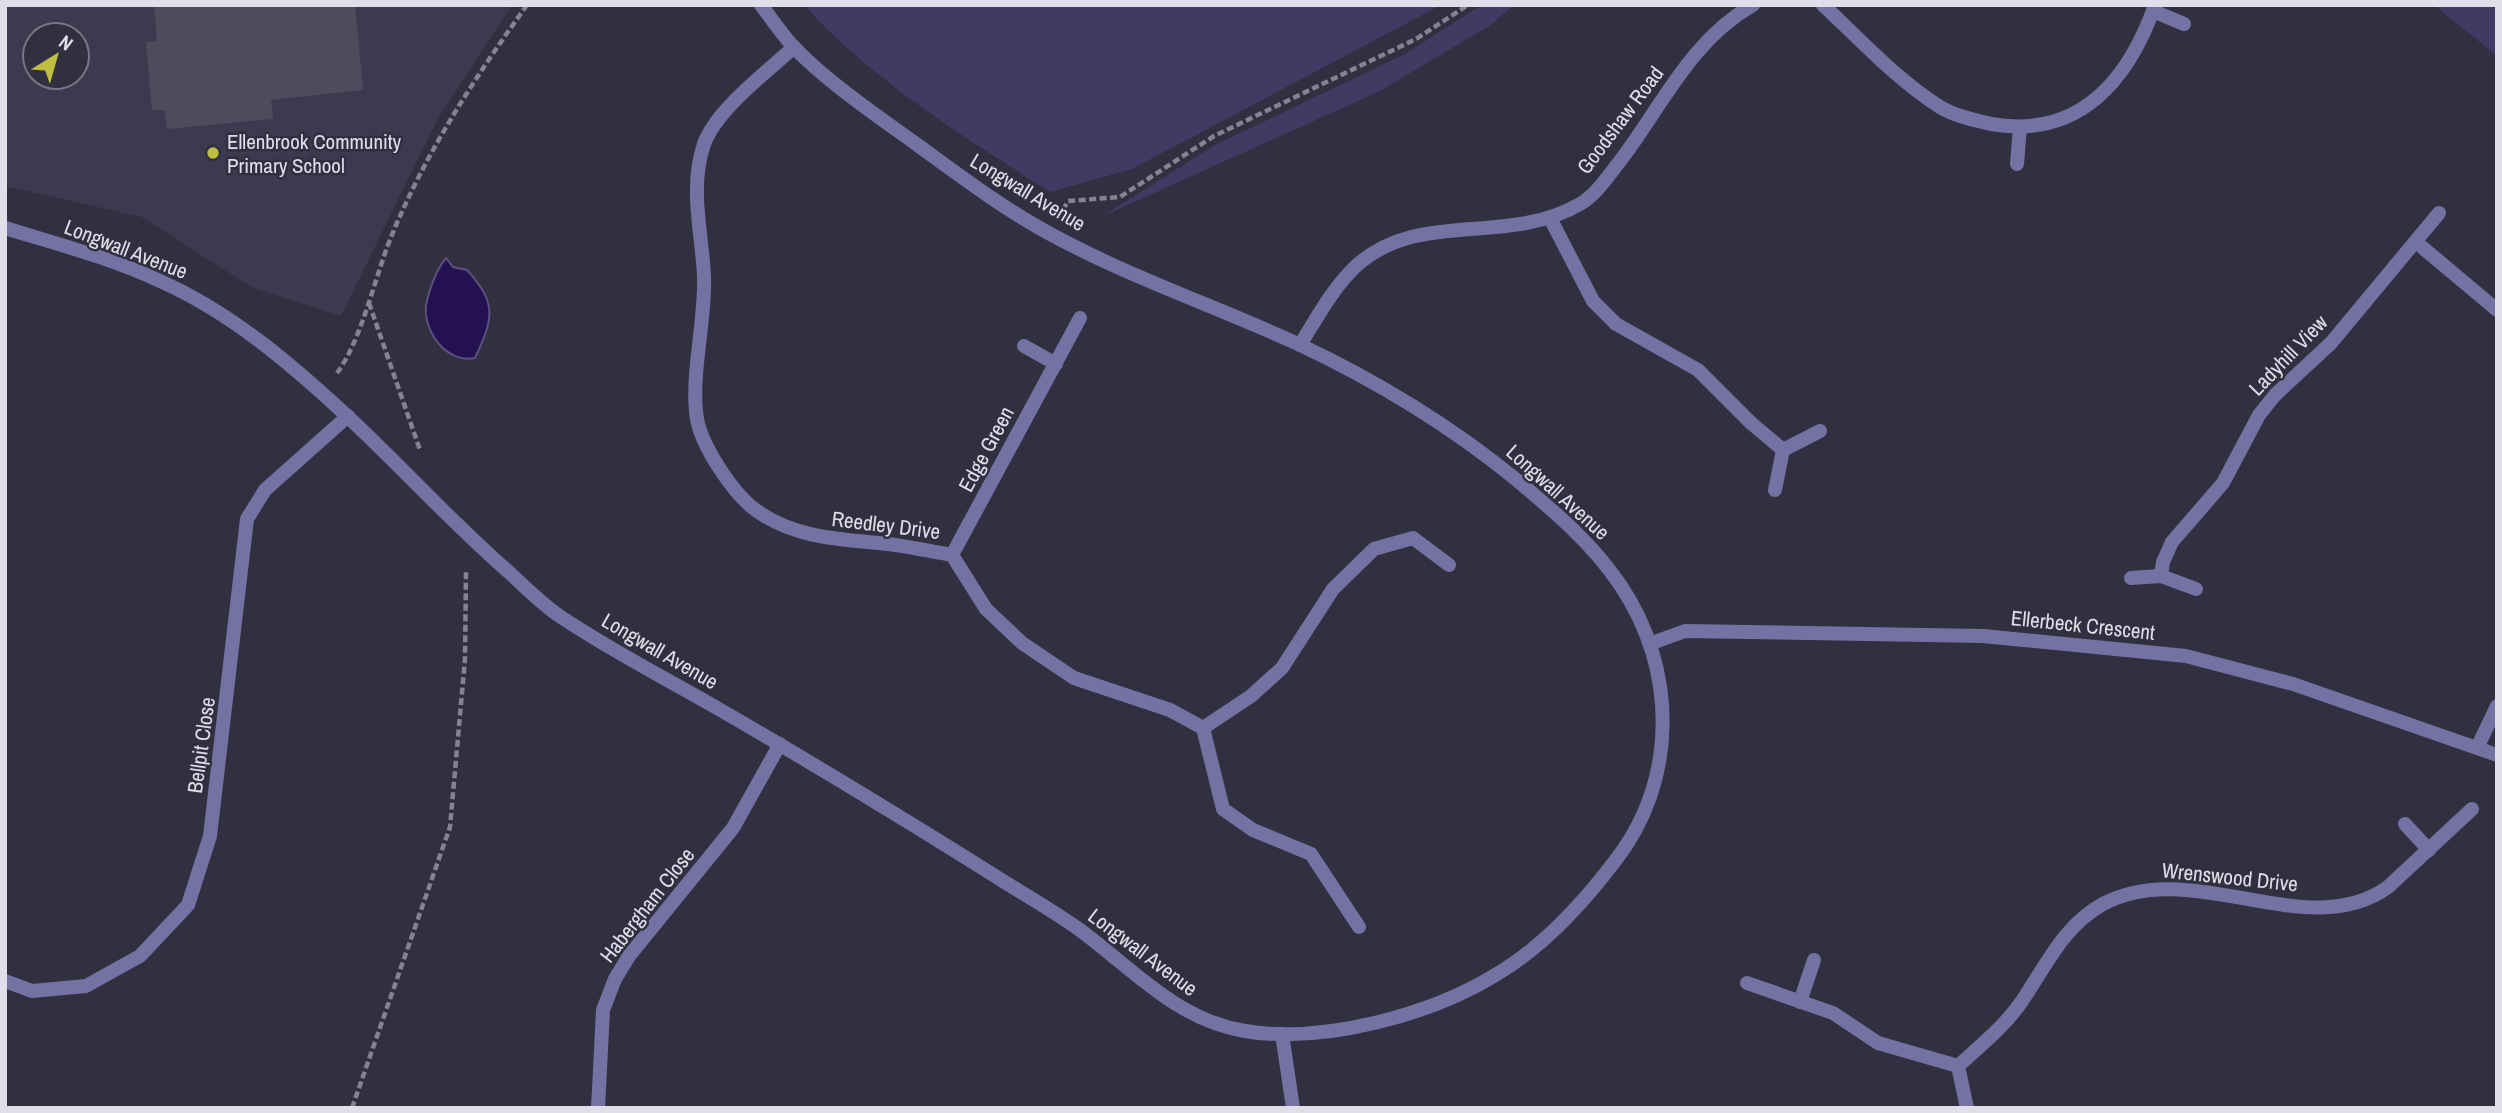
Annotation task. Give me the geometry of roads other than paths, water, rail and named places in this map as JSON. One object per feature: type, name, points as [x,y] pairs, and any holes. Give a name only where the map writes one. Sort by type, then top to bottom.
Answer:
[{"type":"street","name":"Longwall Avenue","points":[[5,228],[105,259],[166,283],[235,322],[348,416],[467,535],[557,615],[780,744],[1076,927],[1174,1006],[1208,1022],[1245,1031],[1282,1034],[1342,1029],[1379,1021],[1454,996],[1499,974],[1538,944],[1577,905],[1633,837],[1652,797],[1661,750],[1662,694],[1652,643],[1626,593],[1595,551],[1550,508],[1497,464],[1422,412],[1369,380],[1300,345],[1051,235],[965,180],[794,47],[761,5]]},
{"type":"street","name":"Goodshaw Road","points":[[1300,345],[1333,292],[1356,267],[1381,248],[1406,237],[1435,232],[1495,229],[1550,218],[1583,202],[1606,178],[1699,47],[1719,27],[1753,5]]},
{"type":"street","points":[[1823,5],[1913,88],[1943,109],[1973,120],[2020,127],[2043,124],[2074,114],[2100,97],[2131,60],[2146,34],[2154,8],[2184,24]]},
{"type":"street","name":"Reedley Drive","points":[[794,47],[728,108],[705,143],[696,211],[704,277],[697,419],[706,443],[736,492],[770,520],[811,536],[836,541],[881,543],[952,555],[986,609],[1021,643],[1074,678],[1170,710],[1203,728]]},
{"type":"street","points":[[2017,164],[2020,127]]},
{"type":"street","name":"Ladyhill View","points":[[2161,576],[2163,562],[2172,542],[2223,483],[2259,415],[2275,395],[2331,343],[2439,213]]},
{"type":"street","points":[[1550,218],[1593,301],[1616,324],[1698,370],[1751,423],[1783,450]]},
{"type":"street","points":[[2416,243],[2497,310]]},
{"type":"street","name":"Edge Green","points":[[952,555],[1080,318]]},
{"type":"street","points":[[1024,346],[1056,363]]},
{"type":"street","name":"Bellpit Close","points":[[5,981],[32,991],[86,986],[140,956],[188,905],[210,836],[247,519],[265,489],[348,416]]},
{"type":"street","points":[[1774,490],[1783,450],[1820,430]]},
{"type":"street","points":[[1359,927],[1311,854],[1253,830],[1223,809],[1203,728],[1251,696],[1282,668],[1333,589],[1374,549],[1413,538],[1448,565]]},
{"type":"street","points":[[2131,578],[2161,576],[2196,589]]},
{"type":"street","name":"Ellerbeck Crescent","points":[[1652,643],[1685,631],[1983,636],[2186,656],[2293,684],[2478,746],[2497,755]]},
{"type":"street","points":[[2478,746],[2497,706]]},
{"type":"street","name":"Habergham Close","points":[[598,1108],[603,1010],[615,979],[629,956],[733,828],[780,744]]},
{"type":"street","name":"Wrenswood Drive","points":[[1958,1066],[2021,1003],[2054,948],[2069,931],[2102,905],[2125,894],[2159,888],[2291,904],[2351,906],[2376,896],[2472,810]]},
{"type":"street","points":[[2404,824],[2429,850]]},
{"type":"street","points":[[1800,1002],[1814,960]]},
{"type":"street","points":[[1747,983],[1833,1013],[1878,1043],[1958,1066],[1966,1108]]},
{"type":"street","points":[[1282,1034],[1293,1108]]},
{"type":"place","name":"Ellenbrook Community Primary School","points":[[213,153]]}]
